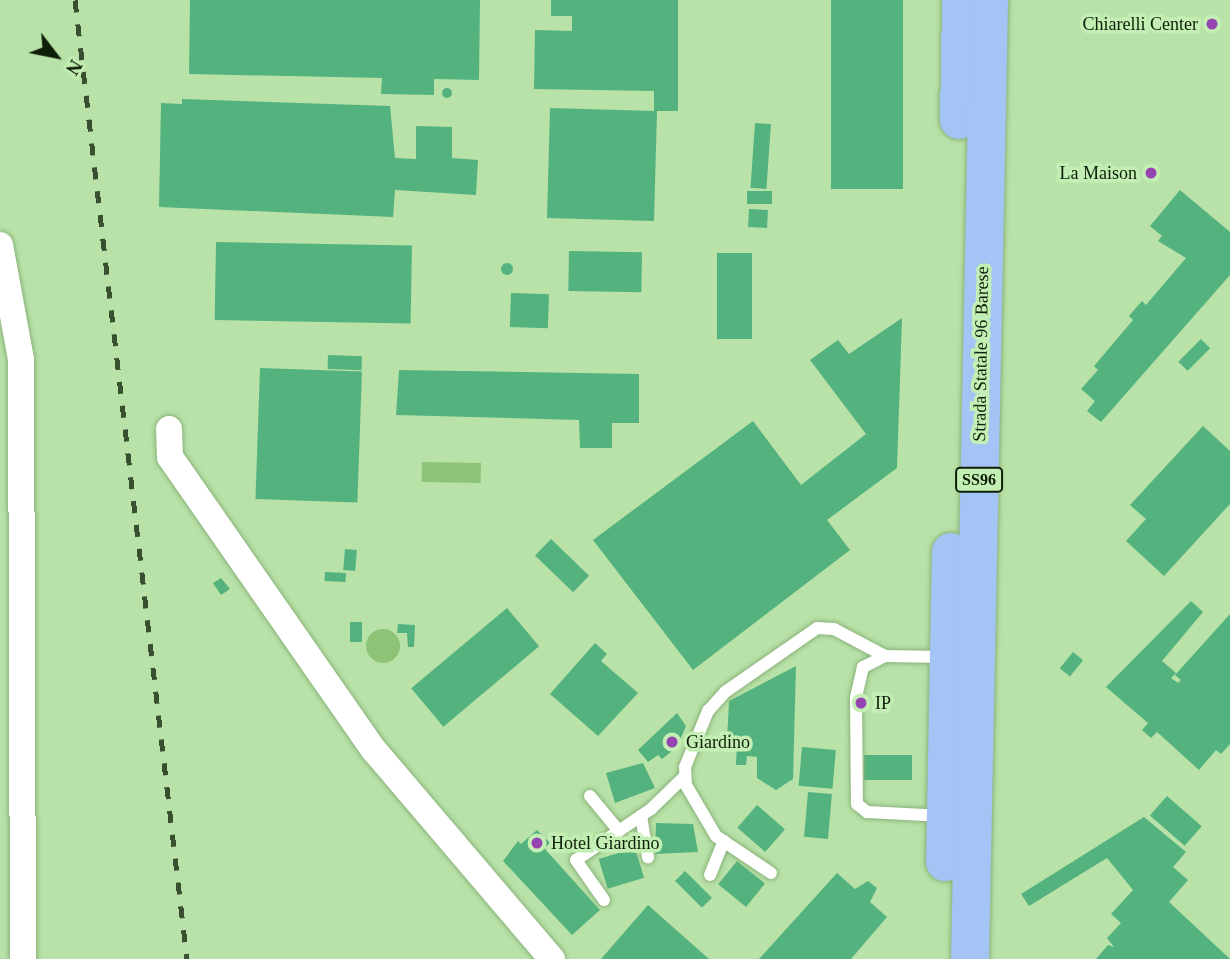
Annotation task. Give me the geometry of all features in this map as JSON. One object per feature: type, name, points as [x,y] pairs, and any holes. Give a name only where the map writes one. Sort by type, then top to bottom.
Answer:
[{"type":"main road","name":"Strada Statale 96 Barese","points":[[943,959],[961,0]]},
{"type":"main road","name":"Strada Statale 96 Barese","points":[[970,959],[989,0]]},
{"type":"street","points":[[0,245],[20,359],[23,959]]},
{"type":"street","points":[[169,429],[170,457],[374,750],[552,959]]},
{"type":"lane","points":[[772,873],[716,836],[700,810],[685,775],[685,767],[708,711],[733,686],[817,628],[834,629],[885,656],[949,657]]},
{"type":"lane","points":[[885,656],[863,667],[856,697],[857,804],[867,812],[946,817]]},
{"type":"lane","points":[[604,900],[576,860],[641,816],[685,775]]},
{"type":"lane","points":[[590,796],[619,831]]},
{"type":"lane","points":[[641,816],[648,857]]},
{"type":"lane","points":[[710,875],[724,841]]},
{"type":"shaded area","points":[[422,462],[481,463],[481,483],[422,482]]},
{"type":"shaded area","points":[[383,629],[395,634],[400,646],[395,658],[383,663],[371,658],[366,646],[371,634]]},
{"type":"building","points":[[190,0],[480,0],[479,80],[434,79],[434,95],[381,94],[382,78],[189,74]]},
{"type":"building","points":[[551,0],[678,0],[678,111],[657,111],[654,221],[547,218],[550,108],[654,111],[654,91],[534,89],[535,30],[572,31],[572,16],[551,16]]},
{"type":"building","points":[[831,0],[903,0],[903,189],[831,189]]},
{"type":"building","points":[[447,88],[451,89],[451,97],[447,98],[443,97],[442,93],[443,89]]},
{"type":"building","points":[[182,99],[390,106],[395,158],[416,159],[416,126],[452,127],[452,158],[478,160],[476,195],[395,190],[393,217],[159,207],[161,103],[182,104]]},
{"type":"building","points":[[755,123],[771,124],[766,189],[750,188]]},
{"type":"building","points":[[1180,190],[1230,232],[1230,275],[1101,422],[1087,411],[1095,401],[1081,389],[1098,370],[1094,366],[1133,320],[1129,316],[1142,301],[1146,305],[1186,258],[1158,241],[1162,236],[1150,226]]},
{"type":"building","points":[[747,191],[772,191],[772,204],[747,204]]},
{"type":"building","points":[[749,209],[768,210],[767,228],[748,227]]},
{"type":"building","points":[[216,242],[412,245],[411,323],[215,320]]},
{"type":"building","points":[[569,251],[642,252],[641,292],[568,291]]},
{"type":"building","points":[[717,253],[752,253],[752,339],[717,339]]},
{"type":"building","points":[[502,264],[512,264],[512,274],[502,274]]},
{"type":"building","points":[[511,293],[549,294],[548,328],[510,327]]},
{"type":"building","points":[[902,318],[897,468],[827,520],[850,550],[693,670],[593,540],[753,421],[801,485],[866,434],[810,360],[838,340],[849,354]]},
{"type":"building","points":[[1201,339],[1210,348],[1188,371],[1178,362]]},
{"type":"building","points":[[328,355],[362,356],[361,370],[328,369]]},
{"type":"building","points":[[260,368],[362,372],[357,502],[255,499]]},
{"type":"building","points":[[399,370],[639,374],[639,423],[612,423],[612,448],[580,448],[579,420],[396,415]]},
{"type":"building","points":[[1203,426],[1230,451],[1230,504],[1164,576],[1126,541],[1146,519],[1130,505]]},
{"type":"building","points":[[551,539],[589,576],[573,592],[535,556]]},
{"type":"building","points":[[345,549],[357,550],[355,571],[343,570]]},
{"type":"building","points":[[325,572],[346,573],[346,582],[325,581]]},
{"type":"building","points":[[221,578],[230,589],[221,595],[213,583]]},
{"type":"building","points":[[1191,601],[1203,612],[1162,661],[1176,673],[1171,678],[1178,683],[1181,680],[1175,675],[1230,614],[1230,744],[1221,754],[1216,750],[1199,770],[1157,732],[1151,738],[1142,730],[1148,723],[1106,687]]},
{"type":"building","points":[[507,608],[539,646],[443,727],[411,688]]},
{"type":"building","points":[[350,622],[362,622],[362,642],[350,642]]},
{"type":"building","points":[[398,624],[415,625],[414,647],[408,647],[407,633],[397,633]]},
{"type":"building","points":[[595,643],[607,654],[601,661],[638,693],[598,736],[550,694]]},
{"type":"building","points":[[1073,652],[1083,660],[1070,677],[1060,668]]},
{"type":"building","points":[[796,666],[793,779],[776,790],[757,778],[757,757],[747,756],[746,765],[736,765],[737,741],[727,741],[729,701]]},
{"type":"building","points":[[677,713],[686,726],[677,747],[662,759],[658,755],[648,762],[638,750]]},
{"type":"building","points":[[802,747],[836,750],[832,789],[799,786]]},
{"type":"building","points":[[864,755],[912,755],[912,780],[864,780]]},
{"type":"building","points":[[643,763],[655,788],[615,803],[606,773]]},
{"type":"building","points":[[808,792],[832,794],[828,839],[804,837]]},
{"type":"building","points":[[1167,796],[1202,826],[1185,846],[1150,816]]},
{"type":"building","points":[[757,805],[785,829],[765,852],[737,828]]},
{"type":"building","points":[[1144,817],[1186,852],[1173,867],[1188,880],[1169,902],[1230,959],[1096,959],[1108,945],[1114,947],[1107,938],[1121,923],[1111,914],[1133,890],[1107,858],[1029,906],[1021,894]]},
{"type":"building","points":[[656,823],[693,824],[698,852],[655,854]]},
{"type":"building","points":[[537,830],[550,843],[544,848],[600,910],[572,935],[503,861],[518,841],[521,844]]},
{"type":"building","points":[[635,848],[644,878],[608,889],[599,859]]},
{"type":"building","points":[[737,861],[765,884],[746,907],[718,884]]},
{"type":"building","points":[[685,871],[712,898],[702,908],[675,881]]},
{"type":"building","points":[[837,873],[855,889],[868,881],[877,888],[870,902],[887,917],[851,959],[759,959]]},
{"type":"building","points":[[648,905],[709,959],[601,959]]},
{"type":"railway","points":[[75,0],[187,959]]},
{"type":"place","name":"Chiarelli Center","points":[[1212,24]]},
{"type":"place","name":"La Maison","points":[[1151,173]]},
{"type":"place","name":"IP","points":[[861,703]]},
{"type":"place","name":"Giardino","points":[[672,742]]},
{"type":"place","name":"Hotel Giardino","points":[[537,843]]}]
